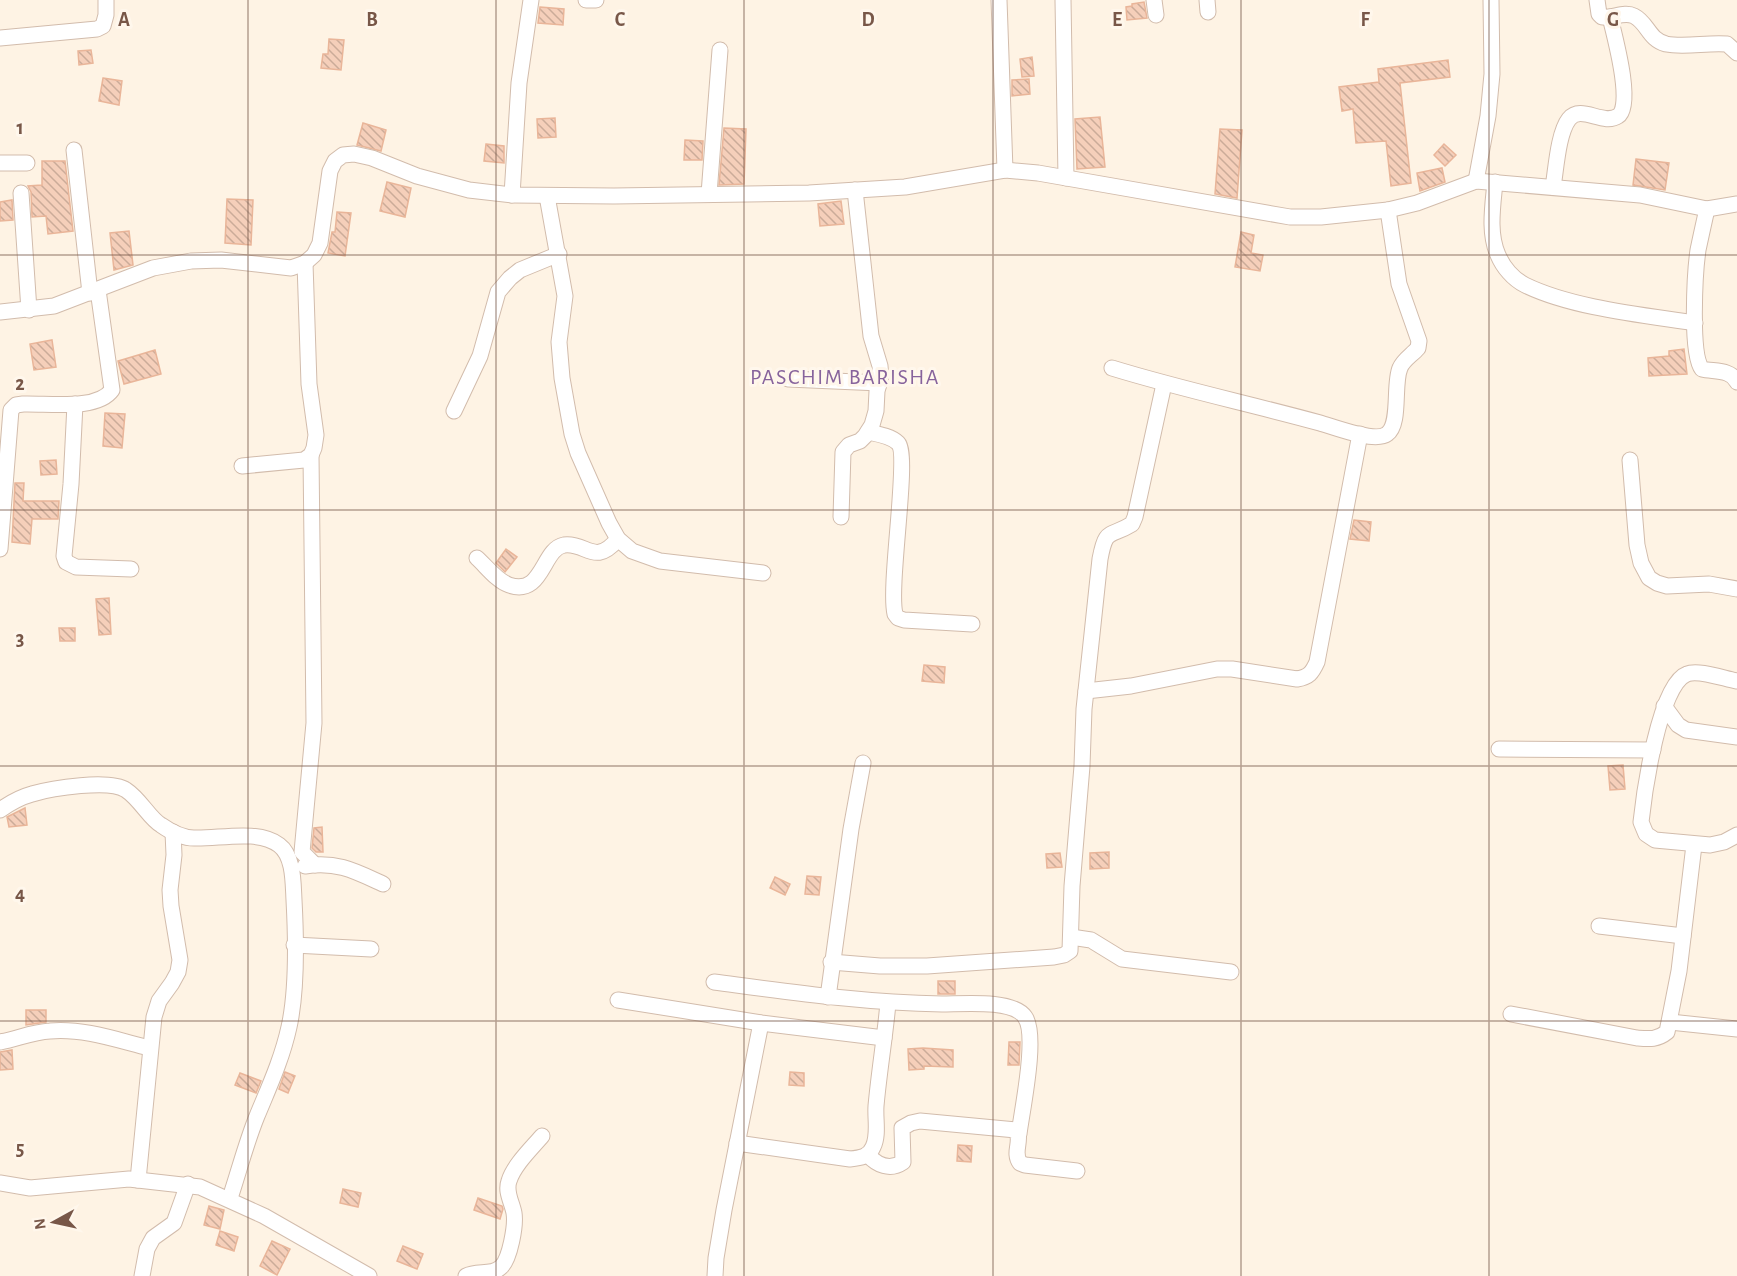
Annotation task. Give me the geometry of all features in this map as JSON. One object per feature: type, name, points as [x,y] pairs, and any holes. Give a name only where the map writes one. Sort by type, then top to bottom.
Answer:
[{"type":"street","points":[[0,39],[97,29],[105,22],[106,0]]},
{"type":"street","points":[[512,195],[519,83],[531,0]]},
{"type":"street","points":[[586,0],[596,0]]},
{"type":"street","points":[[999,0],[1005,170]]},
{"type":"street","points":[[1063,0],[1066,178]]},
{"type":"street","points":[[1476,181],[1482,154],[1492,74],[1491,0]]},
{"type":"street","points":[[1597,0],[1599,14],[1605,18],[1628,15],[1635,17],[1653,38],[1669,44],[1727,44],[1737,53]]},
{"type":"street","points":[[1553,187],[1568,120],[1574,115],[1581,114],[1614,118],[1622,111],[1623,83],[1610,17]]},
{"type":"street","points":[[709,195],[720,50]]},
{"type":"street","points":[[0,549],[11,410],[16,405],[23,404],[75,404],[97,401],[107,397],[112,390],[112,379],[94,291],[74,150]]},
{"type":"street","points":[[0,312],[54,306],[153,268],[191,261],[221,260],[291,268],[305,262],[314,255],[320,243],[330,171],[335,161],[343,155],[354,154],[372,158],[439,183],[470,190],[512,195],[789,194],[905,186],[1005,170],[1066,178],[1290,217],[1332,216],[1388,210],[1417,204],[1476,181],[1640,195],[1707,208],[1737,204]]},
{"type":"street","points":[[0,163],[27,163]]},
{"type":"street","points":[[1495,182],[1492,226],[1497,254],[1509,273],[1524,284],[1552,295],[1595,306],[1695,322]]},
{"type":"street","points":[[841,517],[843,453],[845,448],[860,441],[874,420],[881,372],[871,336],[855,190]]},
{"type":"street","points":[[21,193],[29,310]]},
{"type":"street","points":[[547,196],[566,296],[559,342],[566,406],[578,453],[618,539],[632,551],[660,561],[763,573]]},
{"type":"street","points":[[1707,208],[1698,252],[1695,322],[1699,365],[1702,369],[1728,373],[1735,377],[1737,382]]},
{"type":"street","points":[[1112,368],[1164,384],[1360,434],[1383,436],[1392,429],[1395,417],[1399,372],[1404,362],[1418,348],[1418,333],[1399,284],[1388,210]]},
{"type":"street","points":[[454,411],[480,356],[498,292],[520,270],[559,254]]},
{"type":"street","points":[[242,466],[304,460],[314,448],[316,435],[309,384],[305,262]]},
{"type":"street","points":[[788,379],[880,383]]},
{"type":"street","points":[[831,962],[880,966],[927,966],[1054,957],[1070,951],[1072,886],[1086,691],[1103,542],[1108,534],[1132,524],[1135,517],[1164,384]]},
{"type":"street","points":[[75,404],[64,556],[66,562],[76,567],[131,569]]},
{"type":"street","points":[[868,432],[887,436],[899,444],[903,458],[897,525],[894,614],[904,620],[972,624]]},
{"type":"street","points":[[1086,691],[1131,686],[1217,669],[1232,669],[1297,679],[1307,677],[1317,662],[1360,434]]},
{"type":"street","points":[[310,455],[314,723],[302,852],[315,865]]},
{"type":"street","points":[[1630,460],[1637,545],[1641,563],[1649,578],[1667,586],[1709,584],[1737,589]]},
{"type":"street","points":[[477,558],[508,585],[519,586],[536,579],[550,555],[560,547],[571,545],[593,553],[611,547],[618,539]]},
{"type":"street","points":[[1737,681],[1698,673],[1685,674],[1679,678],[1664,706],[1653,750],[1641,822],[1646,834],[1655,840],[1694,845],[1717,843],[1737,835]]},
{"type":"street","points":[[1664,706],[1678,725],[1686,730],[1737,737]]},
{"type":"street","points":[[1499,749],[1653,750]]},
{"type":"street","points":[[828,997],[831,962],[863,763]]},
{"type":"street","points":[[0,810],[13,801],[33,794],[106,784],[124,788],[138,800],[158,824],[183,837],[245,836],[271,840],[281,846],[288,857],[295,912],[293,1001],[289,1025],[277,1070],[257,1116],[230,1198]]},
{"type":"street","points":[[138,1180],[149,1048],[154,1017],[159,1001],[172,983],[179,966],[170,890],[174,855],[173,832]]},
{"type":"street","points":[[1511,1014],[1652,1040],[1660,1038],[1667,1032],[1683,936],[1694,845]]},
{"type":"street","points":[[291,868],[335,865],[382,884]]},
{"type":"street","points":[[1599,926],[1683,936]]},
{"type":"street","points":[[1071,938],[1091,940],[1122,959],[1231,972]]},
{"type":"street","points":[[294,945],[370,949]]},
{"type":"street","points":[[714,982],[888,1004],[1009,1006],[1018,1009],[1026,1018],[1029,1030],[1029,1060],[1016,1155],[1020,1163],[1077,1171]]},
{"type":"street","points":[[618,999],[761,1023],[884,1038]]},
{"type":"street","points":[[736,1143],[850,1158],[861,1158],[868,1155],[876,1139],[877,1094],[888,1004]]},
{"type":"street","points":[[715,1276],[716,1258],[736,1143],[761,1023]]},
{"type":"street","points":[[1670,1023],[1737,1029]]},
{"type":"street","points":[[0,1042],[33,1033],[64,1030],[86,1032],[149,1048]]},
{"type":"street","points":[[868,1155],[878,1164],[890,1167],[903,1162],[901,1132],[902,1128],[911,1122],[1011,1128],[1019,1134]]},
{"type":"street","points":[[466,1276],[475,1272],[495,1271],[504,1263],[511,1243],[514,1221],[509,1195],[509,1180],[542,1136]]},
{"type":"street","points":[[0,1183],[30,1188],[138,1180],[201,1187],[230,1198],[264,1216],[369,1276]]},
{"type":"street","points":[[142,1276],[147,1249],[153,1238],[174,1222],[188,1184]]},
{"type":"building","points":[[1144,2],[1147,18],[1127,20],[1126,7]]},
{"type":"building","points":[[540,7],[564,9],[563,25],[538,23]]},
{"type":"building","points":[[329,39],[344,40],[341,70],[321,68],[323,54],[328,54]]},
{"type":"building","points":[[91,50],[93,63],[79,65],[78,51]]},
{"type":"building","points":[[1032,57],[1034,76],[1022,77],[1020,59]]},
{"type":"building","points":[[1448,60],[1450,77],[1400,83],[1411,183],[1391,186],[1386,141],[1356,143],[1353,109],[1342,111],[1339,87],[1379,82],[1378,69]]},
{"type":"building","points":[[103,78],[122,81],[119,105],[99,101]]},
{"type":"building","points":[[1029,79],[1030,94],[1012,96],[1012,80]]},
{"type":"building","points":[[1100,117],[1105,167],[1077,169],[1075,119]]},
{"type":"building","points":[[555,118],[556,137],[538,138],[537,119]]},
{"type":"building","points":[[363,123],[386,130],[381,151],[357,145]]},
{"type":"building","points":[[724,128],[746,129],[744,184],[719,185]]},
{"type":"building","points":[[1220,129],[1242,130],[1237,198],[1215,194]]},
{"type":"building","points":[[685,140],[703,141],[702,160],[684,160]]},
{"type":"building","points":[[486,144],[504,146],[504,163],[484,161]]},
{"type":"building","points":[[1444,144],[1456,155],[1445,166],[1434,155]]},
{"type":"building","points":[[1636,159],[1669,163],[1665,190],[1633,185]]},
{"type":"building","points":[[42,161],[65,161],[73,231],[48,234],[46,216],[32,217],[31,192],[28,186],[42,185]]},
{"type":"building","points":[[1442,168],[1445,182],[1420,191],[1417,173]]},
{"type":"building","points":[[387,182],[411,188],[405,217],[380,211]]},
{"type":"building","points":[[227,199],[253,200],[251,245],[225,243]]},
{"type":"building","points":[[12,200],[13,220],[0,221],[0,202]]},
{"type":"building","points":[[841,201],[844,224],[820,226],[818,204]]},
{"type":"building","points":[[337,212],[351,213],[345,256],[328,253],[332,232],[335,232]]},
{"type":"building","points":[[129,231],[133,265],[114,270],[110,233]]},
{"type":"building","points":[[1241,232],[1254,235],[1251,253],[1263,255],[1260,271],[1235,267]]},
{"type":"building","points":[[52,340],[56,367],[34,370],[30,344]]},
{"type":"building","points":[[1684,349],[1687,374],[1649,376],[1648,358],[1669,356],[1669,351]]},
{"type":"building","points":[[155,350],[161,374],[124,384],[118,361]]},
{"type":"building","points":[[105,413],[125,414],[122,448],[103,446]]},
{"type":"building","points":[[56,460],[57,474],[41,475],[40,461]]},
{"type":"building","points":[[15,483],[24,483],[23,501],[59,501],[58,519],[32,519],[30,544],[12,542]]},
{"type":"building","points":[[1354,520],[1371,522],[1369,541],[1350,539]]},
{"type":"building","points":[[506,549],[517,557],[505,572],[496,563]]},
{"type":"building","points":[[109,598],[111,634],[99,635],[96,599]]},
{"type":"building","points":[[59,628],[75,628],[75,641],[60,641]]},
{"type":"building","points":[[924,665],[945,667],[944,683],[922,681]]},
{"type":"building","points":[[1623,765],[1625,789],[1610,790],[1608,766]]},
{"type":"building","points":[[25,808],[27,825],[9,827],[7,817]]},
{"type":"building","points":[[322,827],[323,852],[316,852],[312,848],[314,828]]},
{"type":"building","points":[[1109,852],[1109,868],[1090,869],[1090,853]]},
{"type":"building","points":[[1060,853],[1062,867],[1047,868],[1046,854]]},
{"type":"building","points":[[807,876],[821,877],[819,895],[805,894]]},
{"type":"building","points":[[775,877],[790,884],[785,895],[770,888]]},
{"type":"building","points":[[938,981],[955,981],[955,994],[938,994]]},
{"type":"building","points":[[26,1010],[46,1010],[46,1022],[26,1025]]},
{"type":"building","points":[[1009,1042],[1020,1042],[1019,1065],[1008,1065]]},
{"type":"building","points":[[908,1049],[953,1050],[953,1067],[924,1066],[924,1069],[909,1070]]},
{"type":"building","points":[[12,1050],[13,1069],[0,1070],[0,1052]]},
{"type":"building","points":[[285,1072],[295,1076],[288,1093],[279,1089]]},
{"type":"building","points":[[790,1072],[804,1073],[804,1086],[789,1085]]},
{"type":"building","points":[[240,1073],[261,1081],[256,1093],[235,1085]]},
{"type":"building","points":[[958,1145],[972,1146],[971,1162],[957,1161]]},
{"type":"building","points":[[343,1189],[361,1193],[358,1207],[340,1203]]},
{"type":"building","points":[[478,1198],[502,1206],[500,1219],[474,1210]]},
{"type":"building","points":[[209,1206],[224,1210],[220,1229],[204,1225]]},
{"type":"building","points":[[220,1231],[238,1237],[234,1251],[216,1245]]},
{"type":"building","points":[[272,1241],[290,1249],[277,1275],[260,1266]]},
{"type":"building","points":[[403,1246],[423,1254],[417,1269],[397,1261]]},
{"type":"district","name":"PASCHIM BARISHA","points":[[845,376]]}]
